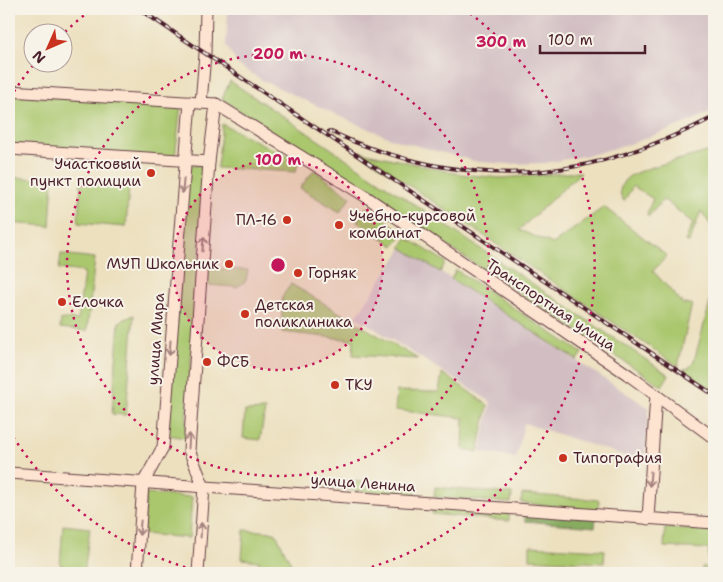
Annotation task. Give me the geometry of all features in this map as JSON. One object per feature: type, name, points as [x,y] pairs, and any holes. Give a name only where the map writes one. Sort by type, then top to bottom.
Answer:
[{"type":"main road","name":"улица Мира","points":[[137,573],[143,483],[163,447],[185,160],[205,54],[206,9]]},
{"type":"main road","points":[[9,91],[216,104],[209,162],[189,450],[204,487],[198,573]]},
{"type":"main road","name":"Транспортная улица","points":[[216,104],[365,196],[656,395],[714,438]]},
{"type":"main road","points":[[9,149],[209,162]]},
{"type":"main road","points":[[648,519],[656,395]]},
{"type":"main road","name":"улица Ленина","points":[[9,473],[714,523]]},
{"type":"shaded area","points":[[228,9],[714,9],[714,110],[694,120],[636,142],[594,154],[545,163],[509,164],[478,162],[395,140],[262,80],[238,65],[226,45]]},
{"type":"shaded area","points":[[403,247],[649,408],[644,462],[524,423],[516,458],[480,452],[491,402],[356,317]]},
{"type":"green space","points":[[230,81],[669,375],[662,386],[222,99]]},
{"type":"green space","points":[[9,95],[181,105],[175,158],[9,147]]},
{"type":"green space","points":[[222,124],[298,162],[296,172],[217,168]]},
{"type":"green space","points":[[714,149],[714,230],[701,211],[689,242],[685,241],[693,223],[667,202],[663,200],[648,217],[647,213],[653,199],[633,186],[624,201],[622,199],[620,191],[622,185],[631,175]]},
{"type":"green space","points":[[358,151],[459,174],[501,178],[581,172],[519,230],[553,244],[604,207],[667,256],[653,271],[683,304],[692,304],[678,366]]},
{"type":"green space","points":[[189,165],[206,166],[185,438],[168,435]]},
{"type":"green space","points":[[314,170],[351,197],[340,212],[300,188]]},
{"type":"green space","points":[[9,177],[53,180],[50,226],[9,223]]},
{"type":"green space","points":[[81,182],[129,186],[126,227],[78,223]]},
{"type":"green space","points":[[367,207],[403,232],[394,246],[357,221]]},
{"type":"green space","points":[[407,238],[446,262],[440,272],[401,247]]},
{"type":"green space","points":[[61,254],[95,258],[87,331],[60,328],[61,319],[78,320],[84,272],[59,269]]},
{"type":"green space","points":[[207,268],[248,270],[246,281],[237,287],[206,285]]},
{"type":"green space","points":[[456,270],[582,353],[577,360],[451,279]]},
{"type":"green space","points":[[291,284],[418,359],[353,355],[354,340],[282,332],[282,297]]},
{"type":"green space","points":[[714,288],[714,391],[683,369],[689,368],[694,361]]},
{"type":"green space","points":[[134,315],[126,415],[112,414],[119,322]]},
{"type":"green space","points":[[442,373],[488,405],[478,452],[463,449],[464,418],[395,410],[397,391],[439,392]]},
{"type":"green space","points":[[265,410],[260,440],[243,438],[245,411]]},
{"type":"green space","points":[[339,480],[416,486],[415,496],[338,489]]},
{"type":"green space","points":[[435,487],[512,494],[511,503],[434,497]]},
{"type":"green space","points":[[146,494],[192,497],[189,538],[143,534]]},
{"type":"green space","points":[[522,494],[599,500],[598,510],[521,503]]},
{"type":"green space","points":[[433,505],[509,511],[509,521],[432,514]]},
{"type":"green space","points":[[525,513],[596,518],[595,527],[525,521]]},
{"type":"green space","points":[[63,525],[90,528],[84,573],[77,573],[60,565]]},
{"type":"green space","points":[[665,528],[714,531],[714,573],[702,573],[702,567],[708,567],[709,549],[664,547]]},
{"type":"green space","points":[[244,530],[275,532],[295,571],[292,573],[258,573],[259,561],[242,559]]},
{"type":"green space","points":[[530,546],[605,550],[604,563],[530,559]]},
{"type":"railway","points":[[139,9],[714,395]]},
{"type":"railway","points":[[329,131],[354,142],[407,159],[462,170],[517,173],[588,164],[632,152],[674,136],[714,117]]},
{"type":"place","name":"Участковый пункт полиции","points":[[151,173]]},
{"type":"place","name":"ПЛ-16","points":[[287,220]]},
{"type":"place","name":"Учебно-курсовой комбинат","points":[[339,225]]},
{"type":"place","name":"МУП Школьник","points":[[229,264]]},
{"type":"place","name":"Горняк","points":[[298,273]]},
{"type":"place","name":"Елочка","points":[[62,302]]},
{"type":"place","name":"Детская поликлиника","points":[[245,314]]},
{"type":"place","name":"ФСБ","points":[[207,362]]},
{"type":"place","name":"ТКУ","points":[[335,385]]},
{"type":"place","name":"Типография","points":[[563,458]]}]
